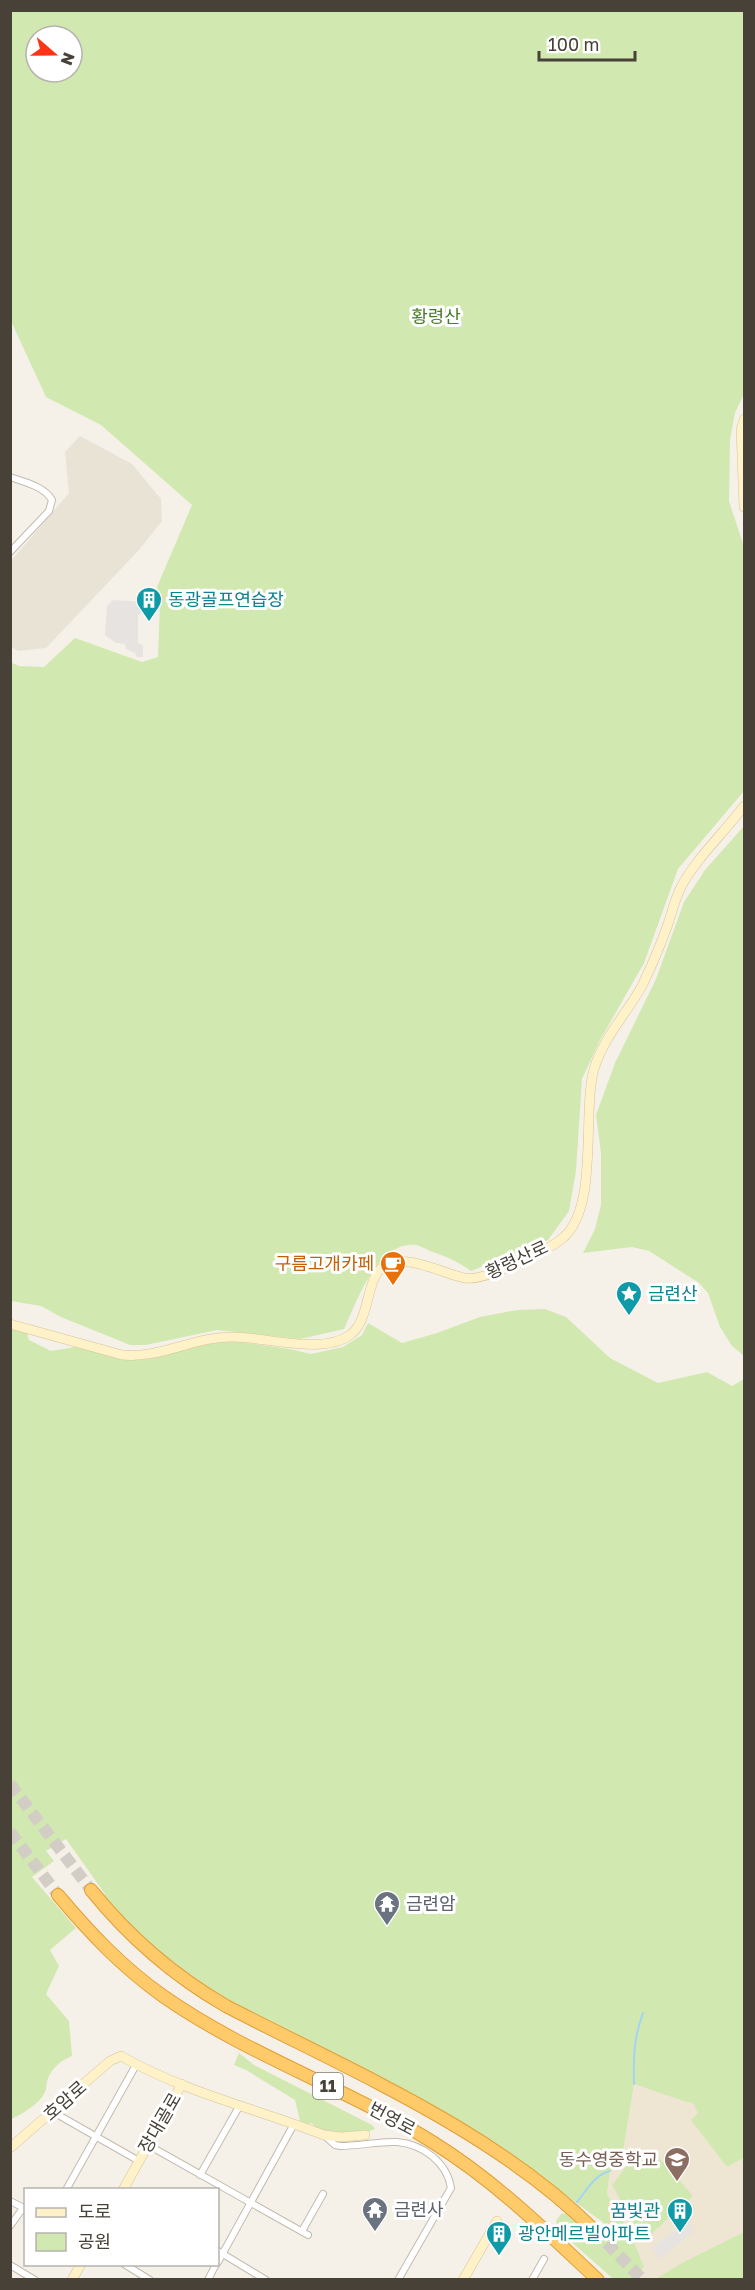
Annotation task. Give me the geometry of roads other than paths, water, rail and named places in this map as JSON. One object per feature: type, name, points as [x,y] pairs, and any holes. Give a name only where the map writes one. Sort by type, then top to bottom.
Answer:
[{"type":"highway","name":"번영로","points":[[91,1890],[116,1920],[146,1949],[204,1992],[465,2132],[528,2173],[594,2230]]},
{"type":"highway","name":"번영로","points":[[58,1895],[101,1944],[162,1995],[216,2028],[409,2128],[441,2147],[509,2198],[598,2280]]},
{"type":"street","points":[[744,419],[741,430],[744,507]]},
{"type":"street","points":[[10,477],[38,488],[48,494],[52,500],[49,511],[10,552]]},
{"type":"street","name":"황령산로","points":[[10,1324],[122,1355],[138,1357],[156,1354],[200,1340],[233,1336],[313,1344],[339,1341],[352,1334],[361,1321],[375,1277],[383,1266],[395,1261],[410,1262],[466,1279],[484,1278],[565,1236],[576,1218],[582,1201],[587,1164],[592,1078],[600,1053],[642,984],[662,942],[680,888],[697,862],[744,806]]},
{"type":"street","name":"장대골로","points":[[121,2056],[136,2065],[182,2084],[124,2188]]},
{"type":"street","name":"호암로","points":[[10,2148],[110,2061],[121,2056]]},
{"type":"street","points":[[67,2188],[136,2065]]},
{"type":"street","points":[[182,2084],[324,2135],[341,2138],[365,2135]]},
{"type":"street","points":[[200,2175],[240,2105]]},
{"type":"street","points":[[53,2112],[139,2162]]},
{"type":"street","points":[[266,2280],[220,2252],[294,2124]]},
{"type":"street","points":[[324,2135],[335,2145],[340,2146],[396,2142],[421,2150],[441,2163],[449,2177],[451,2188],[398,2280]]},
{"type":"street","points":[[148,2145],[305,2233],[323,2194]]},
{"type":"street","points":[[10,2201],[24,2208],[10,2226]]},
{"type":"street","points":[[463,2280],[497,2221]]},
{"type":"street","points":[[532,2280],[544,2259]]},
{"type":"street","points":[[10,2265],[35,2280]]},
{"type":"street","points":[[72,2280],[80,2266]]},
{"type":"street","points":[[126,2266],[150,2280]]},
{"type":"street","points":[[207,2280],[215,2266]]},
{"type":"waterway","points":[[634,2084],[635,2048],[643,2013]]},
{"type":"waterway","points":[[577,2202],[595,2179],[610,2171]]},
{"type":"tunnel","points":[[10,1784],[91,1890]]},
{"type":"tunnel","points":[[10,1832],[58,1895]]},
{"type":"tunnel","points":[[594,2230],[643,2280]]},
{"type":"place","name":"동광골프연습장","points":[[149,623]]},
{"type":"place","name":"구름고개카페","points":[[393,1287]]},
{"type":"place","name":"금련산","points":[[629,1317]]},
{"type":"place","name":"금련암","points":[[387,1927]]},
{"type":"place","name":"동수영중학교","points":[[677,2183]]},
{"type":"place","name":"금련사","points":[[375,2233]]},
{"type":"place","name":"꿈빛관","points":[[680,2234]]},
{"type":"place","name":"광안메르빌아파트","points":[[499,2257]]},
{"type":"park label","name":"황령산","points":[[436,317]]}]
